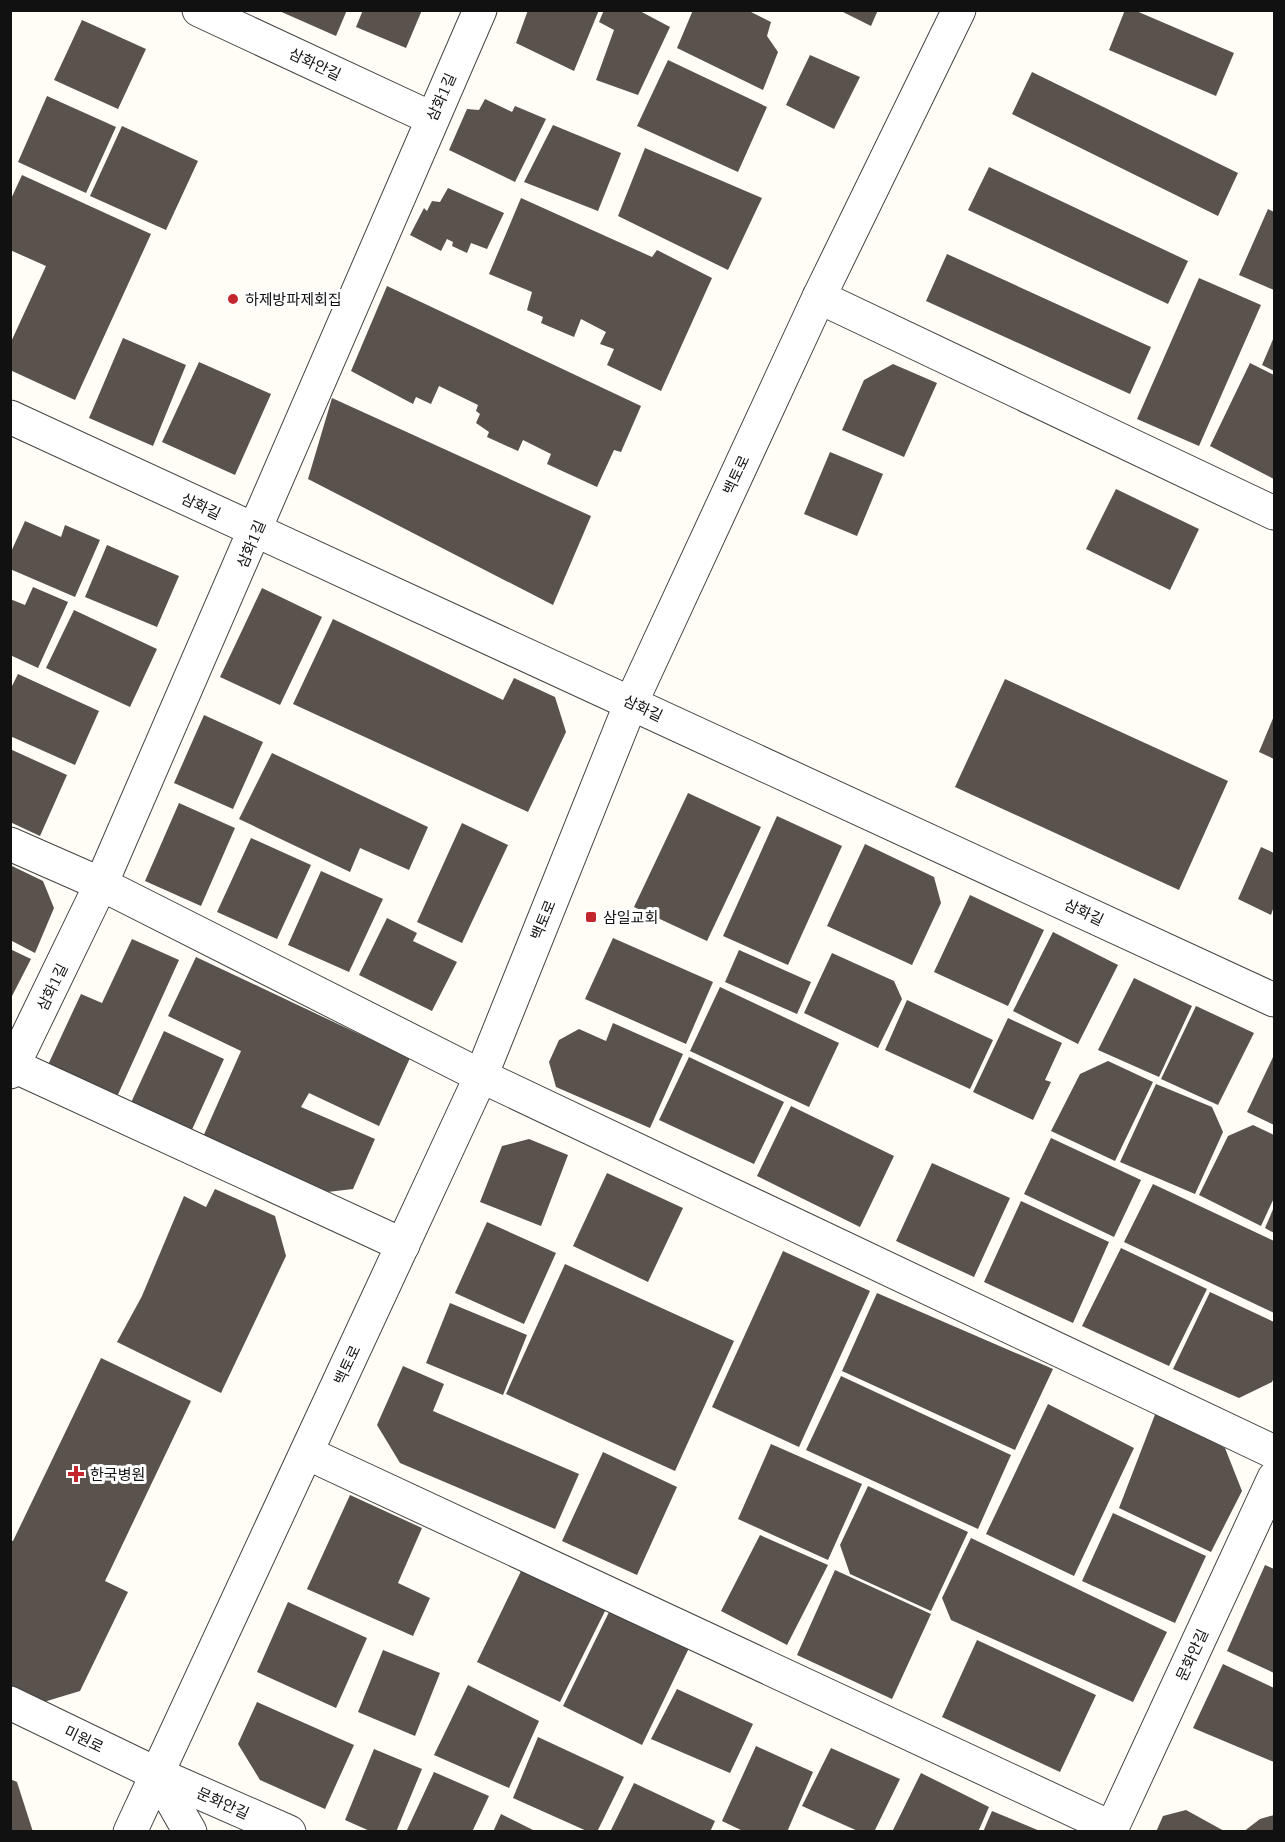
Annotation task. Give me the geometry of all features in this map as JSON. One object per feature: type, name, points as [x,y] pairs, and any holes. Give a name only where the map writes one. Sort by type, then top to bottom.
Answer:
[{"type":"street","name":"삼화안길","points":[[199,10],[431,118]]},
{"type":"street","name":"삼화1길","points":[[12,1069],[101,884],[256,531],[431,118],[480,10]]},
{"type":"street","name":"백토로","points":[[130,1832],[481,1076],[630,702],[819,297],[959,10]]},
{"type":"street","points":[[819,297],[1275,513]]},
{"type":"street","name":"삼화길","points":[[10,417],[1275,1000]]},
{"type":"street","points":[[10,844],[101,884],[481,1076],[1275,1452]]},
{"type":"street","points":[[12,1069],[403,1245]]},
{"type":"street","points":[[307,1453],[1111,1830]]},
{"type":"street","name":"문화안길","points":[[1111,1830],[1275,1478]]},
{"type":"street","name":"미원로","points":[[10,1703],[157,1774]]},
{"type":"street","points":[[157,1774],[190,1832]]},
{"type":"street","name":"문화안길","points":[[157,1774],[289,1832]]},
{"type":"building","points":[[277,10],[347,10],[336,36]]},
{"type":"building","points":[[363,10],[422,10],[406,48],[356,27]]},
{"type":"building","points":[[528,10],[599,10],[574,71],[516,43]]},
{"type":"building","points":[[604,10],[638,10],[670,27],[638,95],[596,80],[614,30],[599,22]]},
{"type":"building","points":[[693,10],[747,10],[771,22],[767,36],[778,52],[763,90],[677,48]]},
{"type":"building","points":[[839,10],[878,10],[871,26]]},
{"type":"building","points":[[1125,10],[1134,10],[1234,53],[1216,96],[1109,50]]},
{"type":"building","points":[[82,20],[146,49],[118,109],[54,80]]},
{"type":"building","points":[[810,55],[860,77],[834,129],[786,105]]},
{"type":"building","points":[[668,60],[767,107],[738,172],[637,126]]},
{"type":"building","points":[[1032,72],[1238,173],[1218,216],[1012,114]]},
{"type":"building","points":[[47,96],[116,127],[86,193],[18,162]]},
{"type":"building","points":[[485,99],[512,112],[515,106],[546,119],[515,182],[449,150],[467,109],[479,110]]},
{"type":"building","points":[[553,125],[621,153],[598,211],[524,182]]},
{"type":"building","points":[[122,126],[198,161],[166,230],[90,196]]},
{"type":"building","points":[[645,148],[762,198],[728,270],[618,216]]},
{"type":"building","points":[[989,167],[1188,261],[1168,304],[968,210]]},
{"type":"building","points":[[22,175],[151,234],[75,400],[10,370],[10,344],[46,266],[10,250],[10,201]]},
{"type":"building","points":[[448,188],[504,213],[487,249],[471,243],[467,253],[452,246],[453,242],[447,239],[441,251],[410,235],[424,208],[427,211],[432,201],[440,202]]},
{"type":"building","points":[[521,198],[652,257],[657,250],[712,278],[661,391],[607,365],[614,349],[600,344],[606,332],[581,319],[574,337],[541,323],[543,317],[527,310],[532,292],[489,274]]},
{"type":"building","points":[[1268,209],[1274,212],[1274,290],[1239,275]]},
{"type":"building","points":[[947,254],[1151,347],[1130,394],[926,301]]},
{"type":"building","points":[[1199,278],[1261,305],[1199,446],[1137,419]]},
{"type":"building","points":[[387,286],[641,406],[621,452],[614,450],[597,487],[547,464],[551,454],[523,440],[518,451],[487,437],[489,432],[476,423],[480,414],[476,411],[478,405],[439,386],[431,404],[416,397],[413,404],[351,371]]},
{"type":"building","points":[[1274,337],[1274,371],[1262,365]]},
{"type":"building","points":[[123,338],[186,365],[153,446],[89,418]]},
{"type":"building","points":[[199,362],[271,394],[235,475],[162,442]]},
{"type":"building","points":[[1250,363],[1274,375],[1274,479],[1210,446]]},
{"type":"building","points":[[893,364],[937,383],[904,457],[842,430],[864,380]]},
{"type":"building","points":[[332,398],[591,516],[553,605],[308,479]]},
{"type":"building","points":[[830,452],[883,474],[857,536],[804,514]]},
{"type":"building","points":[[1116,489],[1199,529],[1170,590],[1086,549]]},
{"type":"building","points":[[25,521],[61,537],[65,525],[100,540],[75,597],[10,569],[10,554]]},
{"type":"building","points":[[107,545],[179,576],[157,627],[85,597]]},
{"type":"building","points":[[33,587],[68,602],[38,668],[10,655],[10,599],[25,605]]},
{"type":"building","points":[[262,588],[322,617],[280,705],[220,677]]},
{"type":"building","points":[[74,610],[157,649],[130,707],[46,668]]},
{"type":"building","points":[[333,619],[503,700],[514,678],[555,697],[566,732],[528,812],[293,704]]},
{"type":"building","points":[[18,674],[99,711],[75,765],[10,736],[10,690]]},
{"type":"building","points":[[1005,679],[1228,781],[1179,890],[955,787]]},
{"type":"building","points":[[204,715],[263,742],[233,809],[174,783]]},
{"type":"building","points":[[1274,716],[1274,759],[1259,752]]},
{"type":"building","points":[[10,749],[67,775],[40,836],[10,822]]},
{"type":"building","points":[[272,753],[428,827],[409,870],[360,848],[350,872],[239,819]]},
{"type":"building","points":[[688,793],[761,827],[707,941],[634,907]]},
{"type":"building","points":[[179,803],[235,828],[201,906],[145,881]]},
{"type":"building","points":[[777,816],[842,846],[788,965],[723,936]]},
{"type":"building","points":[[462,823],[508,845],[462,943],[417,922]]},
{"type":"building","points":[[251,838],[311,865],[277,939],[217,912]]},
{"type":"building","points":[[865,844],[934,877],[941,903],[912,965],[827,926]]},
{"type":"building","points":[[1261,847],[1274,853],[1274,906],[1271,915],[1238,899]]},
{"type":"building","points":[[10,865],[43,881],[54,908],[35,953],[10,940]]},
{"type":"building","points":[[321,871],[383,899],[349,972],[288,945]]},
{"type":"building","points":[[970,895],[1044,930],[1008,1006],[934,972]]},
{"type":"building","points":[[387,918],[417,933],[413,941],[457,962],[432,1011],[359,975]]},
{"type":"building","points":[[1053,932],[1118,965],[1078,1044],[1013,1011]]},
{"type":"building","points":[[613,938],[713,982],[686,1044],[585,999]]},
{"type":"building","points":[[132,939],[179,960],[116,1099],[47,1067],[81,994],[102,1003]]},
{"type":"building","points":[[10,949],[31,959],[10,1000]]},
{"type":"building","points":[[739,950],[811,982],[797,1014],[725,982]]},
{"type":"building","points":[[832,953],[894,981],[902,999],[878,1048],[804,1013]]},
{"type":"building","points":[[196,957],[410,1058],[379,1126],[309,1093],[301,1107],[375,1139],[353,1189],[319,1193],[202,1139],[241,1051],[168,1016]]},
{"type":"building","points":[[1134,978],[1192,1006],[1159,1077],[1098,1050]]},
{"type":"building","points":[[720,987],[839,1043],[809,1107],[690,1051]]},
{"type":"building","points":[[907,1000],[993,1040],[970,1089],[885,1050]]},
{"type":"building","points":[[1196,1006],[1254,1033],[1218,1105],[1161,1079]]},
{"type":"building","points":[[1008,1018],[1062,1043],[1045,1080],[1051,1082],[1033,1120],[973,1092]]},
{"type":"building","points":[[613,1023],[683,1054],[650,1128],[556,1087],[549,1062],[559,1040],[579,1029],[606,1041]]},
{"type":"building","points":[[164,1031],[224,1059],[190,1134],[129,1107]]},
{"type":"building","points":[[1274,1055],[1274,1125],[1247,1112]]},
{"type":"building","points":[[689,1057],[784,1102],[754,1164],[659,1120]]},
{"type":"building","points":[[1108,1061],[1153,1082],[1115,1161],[1051,1131],[1080,1074]]},
{"type":"building","points":[[1156,1084],[1212,1107],[1223,1132],[1195,1194],[1120,1162]]},
{"type":"building","points":[[791,1106],[894,1156],[860,1227],[757,1176]]},
{"type":"building","points":[[1253,1125],[1274,1135],[1274,1198],[1261,1226],[1199,1195],[1228,1136]]},
{"type":"building","points":[[1051,1138],[1141,1180],[1114,1237],[1024,1194]]},
{"type":"building","points":[[529,1139],[568,1155],[541,1226],[480,1202],[502,1146]]},
{"type":"building","points":[[932,1163],[1010,1198],[974,1277],[896,1241]]},
{"type":"building","points":[[607,1173],[683,1208],[648,1282],[573,1246]]},
{"type":"building","points":[[1153,1184],[1274,1241],[1274,1313],[1124,1242]]},
{"type":"building","points":[[215,1189],[275,1216],[286,1256],[221,1393],[117,1342],[142,1296],[184,1196],[206,1207]]},
{"type":"building","points":[[1021,1201],[1109,1242],[1073,1323],[984,1282]]},
{"type":"building","points":[[1274,1207],[1274,1233],[1265,1228]]},
{"type":"building","points":[[487,1222],[556,1253],[524,1324],[455,1293]]},
{"type":"building","points":[[1121,1248],[1207,1289],[1169,1366],[1082,1326]]},
{"type":"building","points":[[783,1251],[870,1291],[799,1447],[712,1407]]},
{"type":"building","points":[[565,1264],[734,1341],[675,1471],[506,1394]]},
{"type":"building","points":[[1210,1292],[1274,1322],[1274,1377],[1272,1382],[1239,1398],[1173,1369]]},
{"type":"building","points":[[877,1293],[1053,1369],[1015,1450],[842,1371]]},
{"type":"building","points":[[450,1303],[527,1335],[503,1395],[426,1363]]},
{"type":"building","points":[[101,1358],[191,1401],[105,1581],[128,1592],[80,1691],[37,1704],[10,1691],[10,1540],[13,1541]]},
{"type":"building","points":[[403,1366],[444,1384],[433,1411],[579,1474],[555,1529],[400,1463],[377,1425]]},
{"type":"building","points":[[841,1376],[1011,1455],[978,1529],[806,1450]]},
{"type":"building","points":[[1048,1404],[1134,1448],[1074,1576],[986,1534]]},
{"type":"building","points":[[1156,1412],[1225,1448],[1242,1491],[1211,1552],[1119,1508]]},
{"type":"building","points":[[771,1444],[862,1484],[828,1560],[738,1519]]},
{"type":"building","points":[[603,1452],[677,1487],[637,1575],[562,1541]]},
{"type":"building","points":[[868,1486],[968,1532],[931,1611],[850,1574],[840,1545]]},
{"type":"building","points":[[350,1495],[422,1528],[398,1583],[430,1598],[413,1636],[307,1589]]},
{"type":"building","points":[[1113,1513],[1206,1556],[1175,1623],[1082,1581]]},
{"type":"building","points":[[760,1535],[828,1565],[787,1645],[721,1611]]},
{"type":"building","points":[[971,1538],[1167,1632],[1133,1702],[951,1620],[942,1598]]},
{"type":"building","points":[[1265,1565],[1274,1569],[1274,1673],[1227,1651]]},
{"type":"building","points":[[523,1567],[607,1607],[560,1702],[477,1662]]},
{"type":"building","points":[[835,1570],[931,1614],[892,1699],[797,1655]]},
{"type":"building","points":[[288,1602],[367,1638],[336,1708],[257,1672]]},
{"type":"building","points":[[611,1608],[690,1646],[642,1745],[563,1706]]},
{"type":"building","points":[[977,1640],[1096,1695],[1060,1772],[942,1717]]},
{"type":"building","points":[[383,1650],[440,1673],[415,1736],[358,1712]]},
{"type":"building","points":[[1223,1664],[1274,1688],[1274,1762],[1193,1728]]},
{"type":"building","points":[[468,1685],[539,1721],[509,1788],[434,1755]]},
{"type":"building","points":[[677,1689],[753,1724],[730,1773],[651,1739]]},
{"type":"building","points":[[257,1702],[354,1745],[325,1809],[260,1780],[238,1744]]},
{"type":"building","points":[[538,1737],[624,1777],[597,1832],[589,1832],[513,1798]]},
{"type":"building","points":[[756,1746],[813,1772],[787,1832],[745,1832],[722,1821]]},
{"type":"building","points":[[831,1748],[900,1779],[874,1832],[860,1832],[802,1806]]},
{"type":"building","points":[[374,1749],[422,1769],[396,1832],[372,1832],[345,1820]]},
{"type":"building","points":[[434,1772],[489,1796],[472,1832],[406,1832]]},
{"type":"building","points":[[921,1773],[989,1807],[978,1832],[892,1832]]},
{"type":"building","points":[[10,1779],[17,1782],[33,1832],[10,1832]]},
{"type":"building","points":[[634,1783],[715,1821],[710,1832],[610,1832]]},
{"type":"building","points":[[1186,1810],[1226,1832],[1156,1832],[1163,1816]]},
{"type":"building","points":[[992,1811],[1040,1831],[1040,1832],[983,1832]]},
{"type":"building","points":[[501,1814],[537,1832],[493,1832]]},
{"type":"building","points":[[1274,1815],[1274,1832],[1243,1832],[1260,1819]]},
{"type":"place","name":"하제방파제회집","points":[[233,299]]},
{"type":"place","name":"삼일교회","points":[[591,917]]},
{"type":"place","name":"한국병원","points":[[76,1474]]}]
